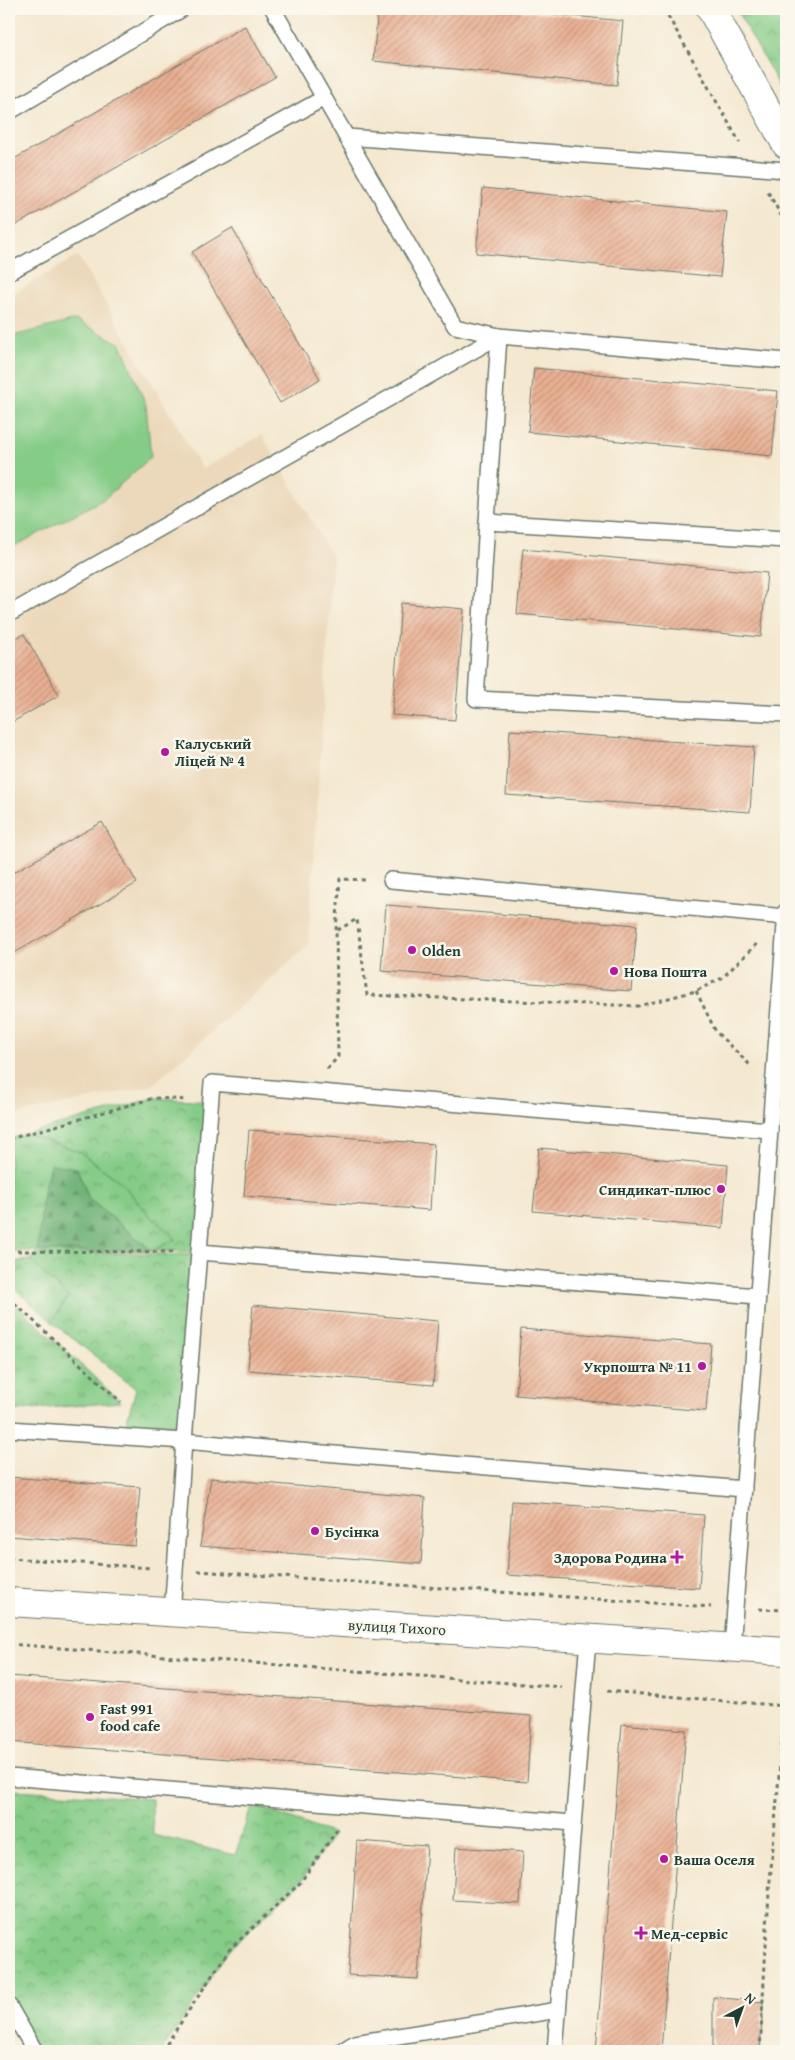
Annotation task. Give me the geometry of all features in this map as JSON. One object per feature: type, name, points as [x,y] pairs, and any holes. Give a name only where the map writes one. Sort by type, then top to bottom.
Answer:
[{"type":"street","points":[[711,9],[786,144]]},
{"type":"street","name":"вулиця Тихого","points":[[9,1602],[172,1614],[786,1651]]},
{"type":"lane","points":[[9,112],[182,9]]},
{"type":"lane","points":[[273,9],[455,326],[499,336],[786,361]]},
{"type":"lane","points":[[9,272],[324,98]]},
{"type":"lane","points":[[346,137],[786,170]]},
{"type":"lane","points":[[499,336],[476,699],[786,714]]},
{"type":"lane","points":[[9,614],[499,336]]},
{"type":"lane","points":[[487,522],[786,540]]},
{"type":"lane","points":[[391,880],[786,917]]},
{"type":"lane","points":[[732,1649],[786,911]]},
{"type":"lane","points":[[172,1614],[212,1083],[770,1130]]},
{"type":"lane","points":[[199,1252],[758,1296]]},
{"type":"lane","points":[[9,1429],[744,1489]]},
{"type":"lane","points":[[555,2051],[588,1639]]},
{"type":"lane","points":[[9,1777],[573,1822]]},
{"type":"lane","points":[[9,2006],[35,2051]]},
{"type":"lane","points":[[342,2051],[355,2043],[558,2010]]},
{"type":"path","points":[[664,9],[786,224]]},
{"type":"path","points":[[310,1091],[338,1057],[336,931],[340,880],[391,880]]},
{"type":"path","points":[[336,931],[356,919],[368,995],[638,1006],[696,991],[722,978],[786,917]]},
{"type":"path","points":[[696,991],[716,1032],[773,1088]]},
{"type":"path","points":[[9,1140],[154,1098],[211,1101]]},
{"type":"path","points":[[9,1251],[199,1252]]},
{"type":"path","points":[[9,1298],[121,1402]]},
{"type":"path","points":[[9,1558],[786,1610]]},
{"type":"path","points":[[9,1644],[785,1706],[769,1892],[760,2051]]},
{"type":"path","points":[[162,2051],[229,1950],[300,1883],[355,1805]]},
{"type":"shaded area","name":"Калуський Ліцей № 4","points":[[78,256],[202,469],[262,435],[333,558],[308,946],[151,1086],[9,1116],[9,296]]},
{"type":"green space","points":[[736,9],[786,9],[786,97]]},
{"type":"green space","points":[[76,320],[121,344],[146,405],[151,457],[104,499],[9,549],[9,337]]},
{"type":"green space","points":[[154,1098],[211,1101],[199,1252],[152,1251],[176,1239],[146,1212],[122,1183],[78,1151],[27,1134]]},
{"type":"green space","points":[[27,1134],[59,1142],[78,1151],[122,1183],[146,1212],[176,1239],[152,1251],[89,1199],[77,1168],[43,1192],[38,1251],[9,1251],[9,1139]]},
{"type":"green space","points":[[51,1164],[77,1168],[89,1199],[152,1251],[38,1251],[43,1192]]},
{"type":"green space","points":[[38,1251],[198,1255],[184,1441],[122,1437],[136,1389],[52,1322],[68,1297],[30,1260]]},
{"type":"green space","points":[[30,1260],[68,1297],[52,1322],[9,1283],[9,1262]]},
{"type":"green space","points":[[9,1298],[121,1402],[9,1411]]},
{"type":"green space","points":[[17,1790],[152,1799],[153,1835],[235,1855],[252,1805],[334,1834],[300,1883],[229,1950],[162,2051],[36,2051],[9,2005],[9,1803]]},
{"type":"building","points":[[378,9],[503,9],[623,21],[617,85],[373,61]]},
{"type":"building","points":[[245,26],[275,77],[9,229],[9,162]]},
{"type":"building","points":[[483,188],[727,212],[720,277],[476,253]]},
{"type":"building","points":[[232,228],[320,379],[280,403],[192,252]]},
{"type":"building","points":[[534,368],[778,391],[772,456],[528,432]]},
{"type":"building","points":[[523,549],[767,573],[761,637],[517,614]]},
{"type":"building","points":[[401,603],[464,609],[455,720],[392,715]]},
{"type":"building","points":[[24,634],[59,695],[9,724],[9,642]]},
{"type":"building","points":[[510,730],[754,747],[750,812],[506,795]]},
{"type":"building","points":[[102,822],[137,883],[9,956],[9,875]]},
{"type":"building","points":[[386,905],[637,925],[631,991],[381,971]]},
{"type":"building","points":[[249,1130],[434,1144],[430,1210],[244,1196]]},
{"type":"building","points":[[539,1148],[728,1165],[723,1228],[533,1211]]},
{"type":"building","points":[[253,1305],[438,1321],[433,1385],[248,1370]]},
{"type":"building","points":[[521,1329],[711,1344],[706,1411],[516,1395]]},
{"type":"building","points":[[9,1477],[140,1487],[135,1546],[9,1536]]},
{"type":"building","points":[[211,1478],[425,1498],[421,1564],[200,1546]]},
{"type":"building","points":[[512,1501],[704,1515],[699,1588],[507,1575]]},
{"type":"building","points":[[9,1676],[531,1716],[527,1782],[9,1742]]},
{"type":"building","points":[[622,1724],[686,1730],[661,2051],[596,2051]]},
{"type":"building","points":[[357,1841],[427,1846],[418,1979],[348,1975]]},
{"type":"building","points":[[456,1847],[523,1852],[520,1904],[453,1900]]},
{"type":"building","points":[[713,1997],[763,2002],[760,2051],[713,2051]]},
{"type":"place","name":"Калуський Ліцей № 4","points":[[165,752]]},
{"type":"place","name":"Olden","points":[[412,950]]},
{"type":"place","name":"Нова Пошта","points":[[614,971]]},
{"type":"place","name":"Синдикат-плюс","points":[[721,1189]]},
{"type":"place","name":"Укрпошта № 11","points":[[702,1366]]},
{"type":"place","name":"Бусінка","points":[[315,1531]]},
{"type":"place","name":"Здорова Родина","points":[[677,1557]]},
{"type":"place","name":"Fast 991 food cafe","points":[[90,1717]]},
{"type":"place","name":"Ваша Оселя","points":[[664,1859]]},
{"type":"place","name":"Мед-сервіс","points":[[641,1933]]}]
